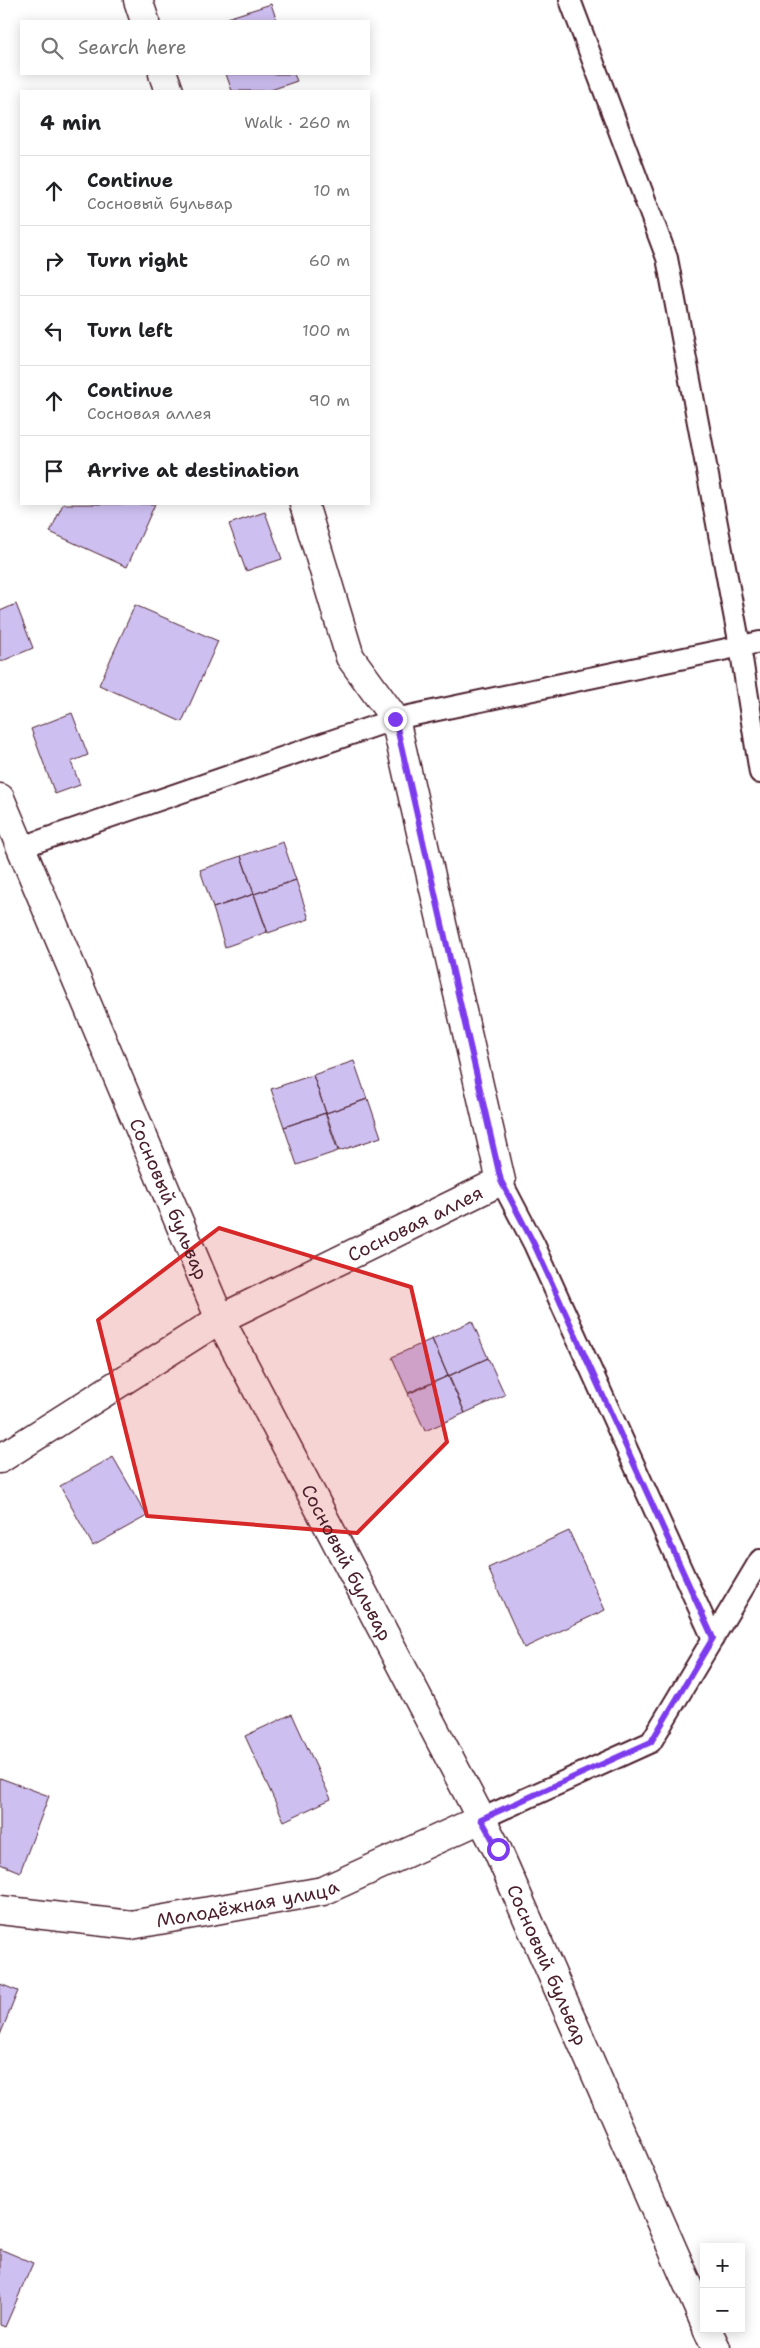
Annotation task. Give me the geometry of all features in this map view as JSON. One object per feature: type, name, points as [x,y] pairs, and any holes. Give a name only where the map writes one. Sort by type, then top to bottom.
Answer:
[{"type":"street","points":[[138,0],[145,20]]},
{"type":"street","points":[[163,75],[169,90]]},
{"type":"street","name":"Сосновая аллея","points":[[0,1459],[220,1319],[501,1181],[395,719],[350,657],[304,505]]},
{"type":"street","name":"Сосновый бульвар","points":[[0,798],[10,853],[220,1319],[498,1849],[700,2312]]},
{"type":"street","name":"Молодёжная улица","points":[[0,1910],[131,1925],[323,1891],[481,1819]]},
{"type":"street","points":[[710,2333],[716,2348]]},
{"type":"lane","points":[[570,0],[667,258],[740,646],[760,773]]},
{"type":"lane","points":[[10,853],[395,719],[760,642]]},
{"type":"lane","points":[[501,1181],[538,1253],[713,1638]]},
{"type":"lane","points":[[481,1819],[651,1742],[760,1560]]},
{"type":"highlighted area","points":[[219,1228],[411,1287],[447,1442],[357,1533],[147,1516],[98,1320]]},
{"type":"building","points":[[271,4],[277,20],[221,20]]},
{"type":"building","points":[[226,75],[294,75],[297,81],[271,90],[232,90]]},
{"type":"building","points":[[63,505],[155,505],[127,567],[50,532]]},
{"type":"building","points":[[265,512],[282,559],[246,571],[229,524]]},
{"type":"building","points":[[16,604],[33,648],[0,662],[0,611]]},
{"type":"building","points":[[135,605],[218,641],[182,722],[99,685]]},
{"type":"building","points":[[72,713],[88,755],[71,762],[80,785],[55,794],[31,729]]},
{"type":"building","points":[[283,842],[296,880],[254,894],[241,856]]},
{"type":"building","points":[[241,856],[254,894],[213,908],[200,870]]},
{"type":"building","points":[[296,880],[309,919],[268,933],[254,894]]},
{"type":"building","points":[[254,894],[267,932],[225,947],[213,908]]},
{"type":"building","points":[[354,1061],[367,1099],[326,1113],[313,1075]]},
{"type":"building","points":[[313,1075],[326,1113],[284,1127],[271,1089]]},
{"type":"building","points":[[368,1099],[381,1137],[339,1151],[326,1113]]},
{"type":"building","points":[[325,1113],[338,1151],[297,1165],[284,1127]]},
{"type":"building","points":[[472,1321],[488,1358],[448,1376],[432,1339]]},
{"type":"building","points":[[432,1339],[448,1376],[408,1393],[392,1357]]},
{"type":"building","points":[[488,1358],[505,1395],[465,1413],[449,1376]]},
{"type":"building","points":[[448,1376],[465,1413],[425,1431],[408,1394]]},
{"type":"building","points":[[113,1457],[147,1516],[93,1546],[60,1486]]},
{"type":"building","points":[[569,1531],[605,1610],[524,1648],[488,1568]]},
{"type":"building","points":[[292,1714],[331,1799],[284,1821],[245,1736]]},
{"type":"building","points":[[0,1778],[49,1796],[20,1872],[0,1864]]},
{"type":"building","points":[[0,1984],[18,1991],[0,2035]]},
{"type":"building","points":[[0,2249],[33,2263],[5,2327],[0,2325]]},
{"type":"route","points":[[395,719],[501,1181],[534,1244],[713,1638],[651,1742],[481,1819],[498,1849]]}]
